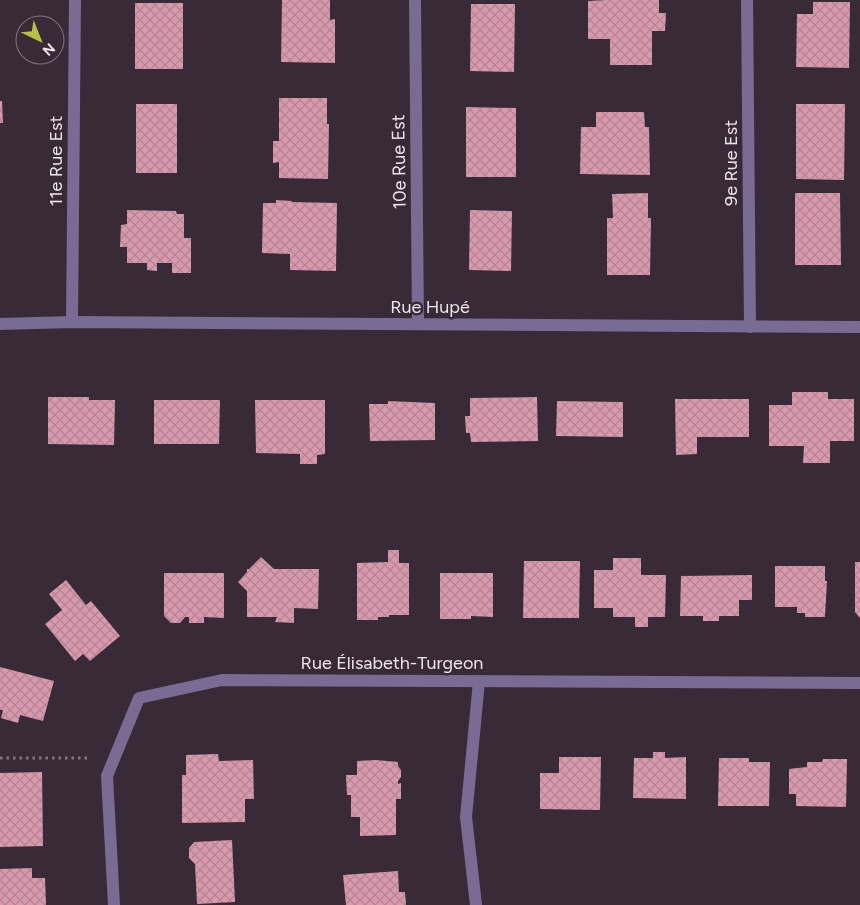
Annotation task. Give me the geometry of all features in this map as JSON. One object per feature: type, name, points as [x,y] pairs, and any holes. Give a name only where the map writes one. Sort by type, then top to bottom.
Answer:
[{"type":"street","name":"11e Rue Est","points":[[72,322],[74,0]]},
{"type":"street","name":"10e Rue Est","points":[[415,0],[418,324]]},
{"type":"street","name":"9e Rue Est","points":[[747,0],[750,327]]},
{"type":"street","name":"Rue Hupé","points":[[0,324],[72,322],[860,327]]},
{"type":"street","name":"Rue Élisabeth-Turgeon","points":[[114,905],[107,776],[140,698],[222,680],[860,683]]},
{"type":"street","points":[[476,905],[466,817],[479,680]]},
{"type":"path","points":[[0,758],[114,758]]},
{"type":"building","points":[[282,0],[330,0],[330,20],[335,19],[335,63],[281,62]]},
{"type":"building","points":[[659,0],[659,13],[666,13],[665,31],[652,31],[652,65],[610,65],[610,39],[588,39],[588,1]]},
{"type":"building","points":[[813,2],[850,2],[849,68],[796,67],[797,14],[813,14]]},
{"type":"building","points":[[135,3],[183,3],[183,69],[135,69]]},
{"type":"building","points":[[471,4],[515,4],[514,72],[470,71]]},
{"type":"building","points":[[279,98],[327,98],[327,124],[329,124],[328,179],[279,178],[279,162],[273,163],[273,141],[279,141]]},
{"type":"building","points":[[0,101],[2,101],[3,123],[0,123]]},
{"type":"building","points":[[136,104],[177,104],[177,173],[136,173]]},
{"type":"building","points":[[796,104],[845,104],[844,180],[796,179]]},
{"type":"building","points":[[466,107],[516,108],[516,177],[466,177]]},
{"type":"building","points":[[596,112],[644,112],[645,127],[649,127],[650,175],[580,174],[581,127],[596,127]]},
{"type":"building","points":[[648,193],[648,218],[651,218],[650,275],[607,275],[607,218],[613,218],[612,194]]},
{"type":"building","points":[[795,193],[840,193],[841,265],[795,265]]},
{"type":"building","points":[[276,200],[337,203],[336,271],[290,270],[290,254],[262,253],[263,203],[276,203]]},
{"type":"building","points":[[127,210],[176,211],[177,214],[184,214],[184,238],[191,238],[191,273],[172,273],[172,263],[157,263],[157,271],[147,270],[147,263],[127,263],[127,247],[120,247],[121,225],[127,224]]},
{"type":"building","points":[[470,210],[512,211],[511,271],[469,270]]},
{"type":"building","points":[[792,392],[828,392],[828,399],[854,399],[854,441],[830,441],[830,463],[803,463],[804,446],[769,446],[769,405],[792,405]]},
{"type":"building","points":[[48,397],[89,397],[89,400],[115,400],[114,445],[48,444]]},
{"type":"building","points":[[537,397],[538,441],[471,442],[470,433],[466,433],[465,416],[470,416],[470,398]]},
{"type":"building","points":[[675,399],[749,399],[749,437],[697,437],[697,454],[676,455]]},
{"type":"building","points":[[154,400],[220,400],[219,444],[154,444]]},
{"type":"building","points":[[255,400],[325,400],[325,454],[317,455],[317,464],[300,464],[300,454],[256,453]]},
{"type":"building","points":[[388,401],[435,403],[435,440],[370,441],[369,404],[388,404]]},
{"type":"building","points":[[557,401],[623,402],[623,437],[556,436]]},
{"type":"building","points":[[388,550],[399,550],[399,563],[409,563],[409,615],[389,615],[389,617],[378,617],[378,620],[357,620],[357,563],[388,562]]},
{"type":"building","points":[[261,557],[274,569],[319,569],[318,609],[294,608],[294,623],[275,622],[277,617],[247,617],[247,591],[238,582],[247,572],[247,569]]},
{"type":"building","points":[[613,558],[641,558],[641,575],[666,575],[665,617],[648,617],[648,627],[635,627],[635,617],[613,617],[613,608],[594,608],[594,570],[613,570]]},
{"type":"building","points":[[524,561],[580,561],[579,618],[523,618]]},
{"type":"building","points":[[855,562],[860,562],[860,618],[855,612]]},
{"type":"building","points":[[775,566],[825,566],[825,581],[827,581],[825,617],[805,617],[805,613],[797,613],[797,607],[775,607]]},
{"type":"building","points":[[164,573],[224,573],[224,618],[204,617],[204,623],[189,623],[189,617],[185,617],[180,623],[171,623],[164,616]]},
{"type":"building","points":[[440,573],[493,573],[493,617],[471,616],[471,619],[440,619]]},
{"type":"building","points":[[752,575],[752,600],[739,600],[739,616],[719,616],[719,621],[703,621],[703,616],[680,616],[681,576]]},
{"type":"building","points":[[66,580],[86,605],[91,601],[120,636],[90,661],[83,654],[75,661],[45,624],[62,610],[49,594]]},
{"type":"building","points":[[0,667],[54,681],[43,721],[20,715],[18,723],[1,718],[3,710],[0,710]]},
{"type":"building","points":[[653,752],[665,752],[665,758],[686,757],[686,799],[633,798],[634,758],[653,758]]},
{"type":"building","points":[[218,754],[219,761],[253,760],[254,799],[245,799],[245,822],[182,823],[182,775],[186,775],[186,755]]},
{"type":"building","points":[[559,757],[601,757],[600,810],[540,809],[540,773],[559,773]]},
{"type":"building","points":[[719,758],[749,758],[749,762],[770,762],[769,806],[718,806]]},
{"type":"building","points":[[823,759],[847,759],[846,807],[796,806],[796,794],[789,794],[789,769],[807,767],[807,762],[822,762]]},
{"type":"building","points":[[357,761],[398,762],[401,770],[398,784],[401,783],[401,799],[396,799],[396,835],[360,836],[360,817],[351,817],[351,795],[347,795],[346,775],[357,775]]},
{"type":"building","points":[[42,772],[43,846],[0,847],[0,773]]},
{"type":"building","points":[[232,840],[235,902],[197,904],[195,864],[189,858],[189,848],[194,842]]},
{"type":"building","points":[[32,868],[32,878],[45,878],[46,905],[0,905],[0,869]]},
{"type":"building","points":[[398,871],[399,892],[405,892],[406,905],[346,905],[343,875]]}]
